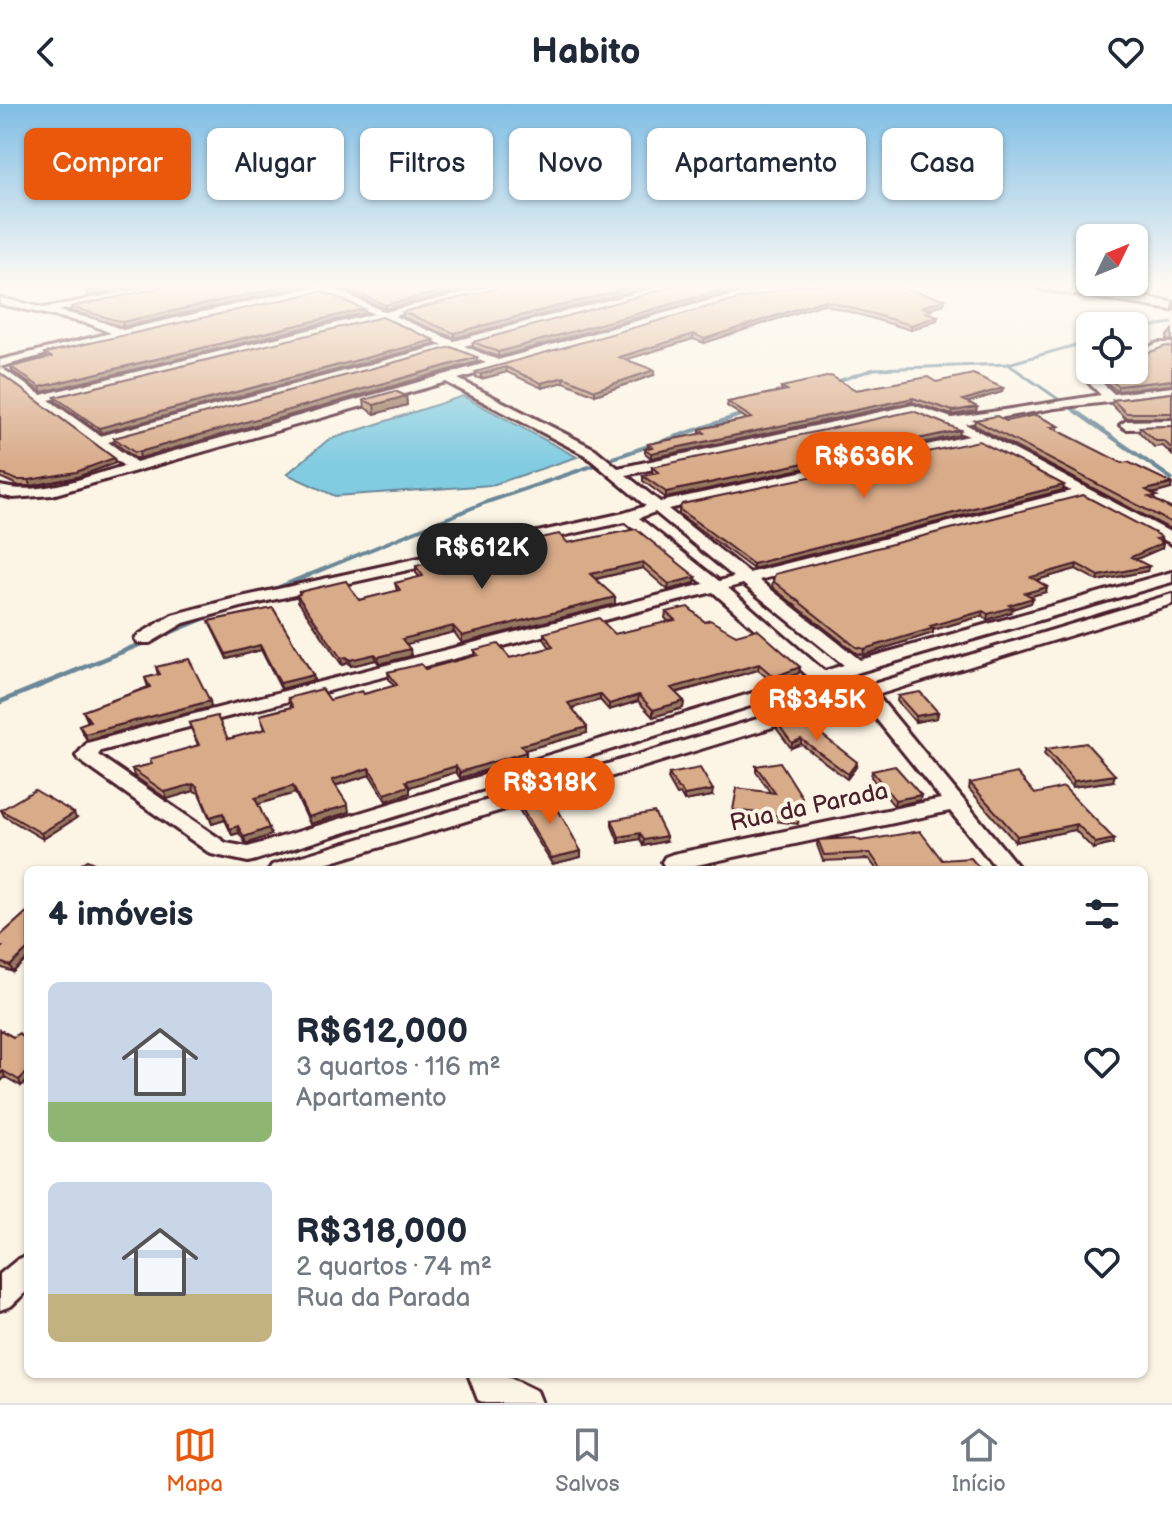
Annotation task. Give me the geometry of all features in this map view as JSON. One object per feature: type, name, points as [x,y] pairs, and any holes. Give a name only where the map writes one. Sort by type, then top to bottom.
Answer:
[{"type":"street","points":[[0,364],[72,346]]},
{"type":"street","points":[[39,399],[258,346]]},
{"type":"street","points":[[98,441],[451,346]]},
{"type":"street","points":[[454,346],[497,364]]},
{"type":"street","points":[[485,346],[516,359]]},
{"type":"street","points":[[0,490],[13,494],[47,492],[563,346]]},
{"type":"street","points":[[0,371],[134,467]]},
{"type":"street","points":[[447,378],[590,452],[857,667]]},
{"type":"street","points":[[1096,384],[1111,398]]},
{"type":"street","points":[[951,422],[997,417],[1055,404],[1172,391]]},
{"type":"street","points":[[616,473],[913,409],[951,422],[1172,539]]},
{"type":"street","points":[[1126,425],[1172,424]]},
{"type":"street","points":[[144,639],[178,619],[238,603],[628,517],[656,507],[980,438]]},
{"type":"street","points":[[1084,492],[174,725],[94,747],[86,756],[219,849],[248,855],[857,667],[1172,577]]},
{"type":"street","points":[[628,517],[717,587],[821,678]]},
{"type":"street","points":[[308,866],[1172,599]]},
{"type":"street","points":[[865,692],[1007,866]]},
{"type":"street","name":"Rua da Parada","points":[[673,862],[955,803]]},
{"type":"street","points":[[0,1295],[24,1274]]},
{"type":"street","points":[[486,1378],[490,1388],[525,1403]]},
{"type":"water","points":[[463,396],[577,457],[492,485],[335,496],[287,474],[328,440]]},
{"type":"building","points":[[78,346],[212,346],[40,387],[11,367],[51,357],[45,353]]},
{"type":"building","points":[[265,346],[413,346],[99,428],[55,397]]},
{"type":"building","points":[[482,346],[521,346],[498,352]]},
{"type":"building","points":[[570,346],[656,346],[619,357],[654,370],[595,390],[564,377],[541,383],[506,367],[481,374],[476,372]]},
{"type":"building","points":[[451,347],[477,357],[139,452],[134,452],[114,438]]},
{"type":"building","points":[[1172,347],[1172,380],[1148,383],[1148,353]]},
{"type":"building","points":[[0,373],[114,458],[76,472],[29,480],[17,480],[0,473]]},
{"type":"building","points":[[973,374],[1003,388],[963,400],[977,407],[953,411],[913,398],[651,453],[645,449],[652,447],[648,444],[705,433],[700,429],[752,418],[728,402],[787,390],[781,387],[831,376],[856,390],[928,377],[936,382]]},
{"type":"building","points":[[395,391],[406,396],[374,405],[364,400]]},
{"type":"building","points":[[1172,393],[1172,413],[1126,413],[1113,400]]},
{"type":"building","points":[[913,411],[960,430],[666,492],[643,476],[659,473],[652,467]]},
{"type":"building","points":[[1036,415],[1059,426],[1051,427],[1122,463],[1128,462],[1172,483],[1146,490],[1157,496],[1149,497],[1172,509],[1172,523],[975,420],[997,416],[1006,421]]},
{"type":"building","points":[[1172,426],[1172,449],[1164,441],[1156,441],[1140,427]]},
{"type":"building","points":[[979,441],[1064,485],[753,564],[679,509],[682,504]]},
{"type":"building","points":[[1083,495],[1159,535],[1161,538],[1156,539],[1163,543],[1131,557],[1149,566],[1099,576],[1077,564],[1031,577],[1047,587],[1025,593],[1033,598],[1009,605],[1013,607],[988,614],[983,611],[864,649],[856,647],[773,581],[775,574]]},
{"type":"building","points":[[636,529],[696,577],[669,584],[643,562],[590,574],[615,597],[462,636],[453,626],[402,639],[410,649],[350,660],[341,658],[297,595],[346,581],[359,600],[400,590],[395,583],[423,576],[416,566],[442,559],[559,534],[568,543]]},
{"type":"building","points":[[688,607],[705,622],[710,620],[736,635],[757,629],[800,667],[774,677],[759,664],[671,688],[684,701],[653,710],[639,695],[609,704],[600,694],[568,703],[587,727],[521,745],[526,752],[460,772],[456,766],[406,781],[409,786],[385,794],[369,768],[332,780],[348,805],[308,817],[293,786],[255,798],[269,828],[244,837],[238,826],[230,829],[223,813],[210,817],[197,786],[193,784],[165,792],[132,769],[152,764],[150,759],[199,745],[189,723],[217,716],[228,739],[266,729],[260,715],[293,707],[288,698],[322,689],[330,700],[362,691],[364,694],[397,685],[388,672],[421,664],[425,669],[478,655],[474,650],[498,644],[510,658],[553,647],[544,633],[599,618],[615,634],[675,620],[666,612]]},
{"type":"building","points":[[273,608],[313,675],[280,683],[260,645],[226,654],[209,621]]},
{"type":"building","points":[[189,659],[210,701],[85,734],[79,725],[90,721],[83,711],[150,687],[145,678],[160,674],[156,667]]},
{"type":"building","points":[[920,692],[938,712],[916,716],[898,696]]},
{"type":"building","points":[[799,717],[857,762],[848,774],[801,739],[792,743],[778,724]]},
{"type":"building","points":[[1086,743],[1115,775],[1074,781],[1046,749]]},
{"type":"building","points":[[780,762],[802,797],[799,818],[733,810],[737,788],[775,793],[756,766]]},
{"type":"building","points":[[895,766],[921,795],[895,800],[872,771]]},
{"type":"building","points":[[700,768],[713,790],[684,795],[669,774]]},
{"type":"building","points":[[1017,773],[1035,794],[1064,787],[1114,839],[1095,843],[1077,824],[1017,836],[970,783]]},
{"type":"building","points":[[35,790],[74,813],[41,833],[1,810]]},
{"type":"building","points":[[549,793],[581,851],[551,858],[518,802]]},
{"type":"building","points":[[654,812],[666,836],[644,840],[640,833],[619,837],[612,820]]},
{"type":"building","points":[[920,831],[942,860],[971,858],[978,866],[879,866],[870,853],[824,855],[818,840],[855,838],[861,841]]},
{"type":"building","points":[[87,860],[100,866],[79,866]]},
{"type":"building","points":[[24,915],[24,953],[10,966],[0,962],[0,936]]},
{"type":"building","points":[[0,1030],[13,1037],[19,1033],[24,1040],[24,1075],[19,1080],[3,1071],[0,1074]]},
{"type":"waterway","points":[[1008,364],[1074,346]]},
{"type":"waterway","points":[[832,383],[874,369],[1008,364]]},
{"type":"waterway","points":[[1008,364],[1078,413]]},
{"type":"waterway","points":[[1075,411],[1172,479]]},
{"type":"waterway","points":[[613,458],[746,413]]},
{"type":"waterway","points":[[304,577],[484,503],[595,465]]},
{"type":"waterway","points":[[273,590],[309,575]]},
{"type":"waterway","points":[[159,637],[214,614]]},
{"type":"waterway","points":[[0,702],[148,641]]}]
